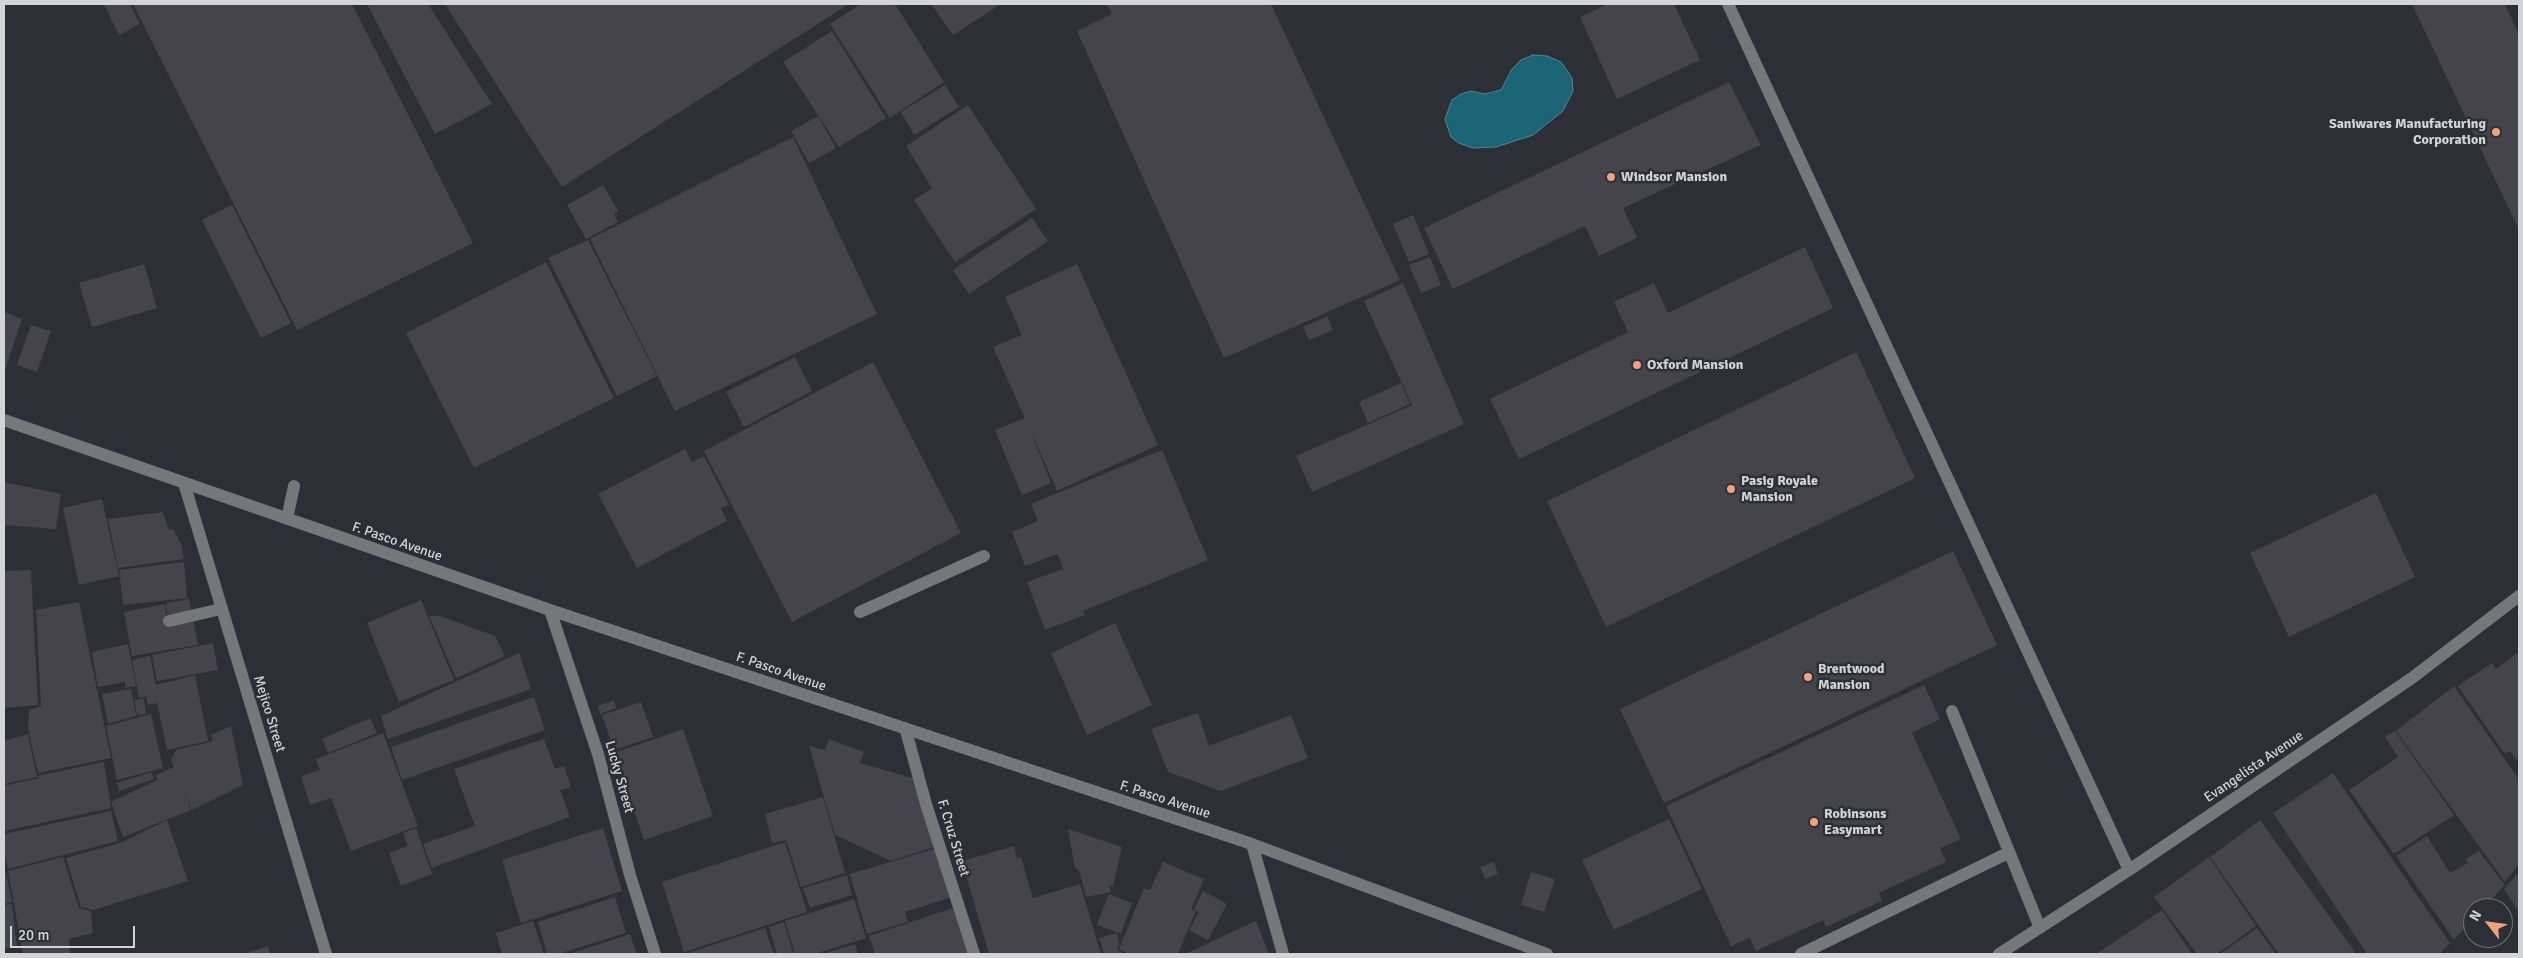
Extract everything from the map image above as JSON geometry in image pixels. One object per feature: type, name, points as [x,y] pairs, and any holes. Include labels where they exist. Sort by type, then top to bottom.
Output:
[{"type":"street","points":[[1728,4],[2129,870]]},
{"type":"street","name":"F. Pasco Avenue","points":[[4,420],[550,610],[1252,844],[1547,954]]},
{"type":"street","name":"Mejico Street","points":[[184,483],[326,954]]},
{"type":"street","points":[[287,519],[294,486]]},
{"type":"street","points":[[860,612],[984,556]]},
{"type":"street","name":"Evangelista Avenue","points":[[1999,954],[2129,870],[2412,678],[2519,596]]},
{"type":"street","points":[[169,621],[221,609]]},
{"type":"street","name":"Lucky Street","points":[[550,610],[598,754],[630,875],[655,954]]},
{"type":"street","points":[[1952,711],[2008,854],[2040,928]]},
{"type":"street","name":"F. Cruz Street","points":[[906,730],[926,804],[974,954]]},
{"type":"street","points":[[1252,844],[1284,954]]},
{"type":"street","points":[[1801,954],[2008,854]]},
{"type":"water","points":[[1533,55],[1547,56],[1561,62],[1572,78],[1573,91],[1563,111],[1533,135],[1496,147],[1473,148],[1459,143],[1451,137],[1445,119],[1452,100],[1461,94],[1471,91],[1485,94],[1501,90],[1512,69],[1521,60]]},
{"type":"building","points":[[104,4],[130,4],[140,24],[119,35]]},
{"type":"building","points":[[133,4],[352,4],[473,243],[297,330]]},
{"type":"building","points":[[367,4],[428,4],[492,104],[435,134]]},
{"type":"building","points":[[445,4],[849,4],[562,187]]},
{"type":"building","points":[[861,4],[895,4],[944,82],[890,118],[830,24]]},
{"type":"building","points":[[931,4],[1001,4],[953,35]]},
{"type":"building","points":[[1107,4],[1271,4],[1400,280],[1224,358],[1077,31],[1112,14]]},
{"type":"building","points":[[1608,4],[1674,4],[1700,60],[1617,99],[1580,17]]},
{"type":"building","name":"Saniwares Manufacturing Corporation","points":[[2412,4],[2505,4],[2519,35],[2519,230]]},
{"type":"building","points":[[832,31],[886,118],[839,147],[783,62]]},
{"type":"building","name":"Windsor Mansion","points":[[1729,82],[1761,145],[1623,208],[1637,238],[1599,256],[1585,226],[1453,289],[1424,228]]},
{"type":"building","points":[[945,85],[959,107],[914,135],[901,112]]},
{"type":"building","points":[[968,105],[1036,209],[955,262],[914,200],[932,188],[906,146]]},
{"type":"building","points":[[818,116],[836,148],[809,163],[791,131]]},
{"type":"building","points":[[793,137],[877,314],[675,411],[590,239]]},
{"type":"building","points":[[603,185],[618,211],[614,214],[618,222],[586,239],[567,205]]},
{"type":"building","points":[[232,205],[291,323],[261,338],[202,220]]},
{"type":"building","points":[[1413,215],[1429,254],[1409,262],[1393,224]]},
{"type":"building","points":[[1032,218],[1048,241],[969,294],[953,270]]},
{"type":"building","points":[[588,240],[657,376],[617,396],[548,258]]},
{"type":"building","name":"Oxford Mansion","points":[[1805,247],[1833,308],[1519,459],[1490,399],[1628,332],[1614,302],[1654,283],[1668,313]]},
{"type":"building","points":[[1430,257],[1441,285],[1421,293],[1409,265]]},
{"type":"building","points":[[546,262],[614,398],[474,468],[406,333]]},
{"type":"building","points":[[144,264],[157,308],[92,327],[79,283]]},
{"type":"building","points":[[1077,264],[1158,445],[1057,491],[1029,427],[1051,483],[1022,495],[995,430],[1025,418],[993,347],[1022,335],[1005,297]]},
{"type":"building","points":[[1403,283],[1464,424],[1312,492],[1296,456],[1412,405],[1364,301]]},
{"type":"building","points":[[4,312],[22,319],[5,370],[4,370]]},
{"type":"building","points":[[1327,316],[1333,330],[1309,340],[1303,327]]},
{"type":"building","points":[[31,325],[51,331],[37,372],[17,365]]},
{"type":"building","name":"Pasig Royale Mansion","points":[[1856,352],[1915,478],[1606,627],[1547,501]]},
{"type":"building","points":[[795,357],[812,391],[744,427],[726,392]]},
{"type":"building","points":[[873,362],[961,533],[792,622],[704,451]]},
{"type":"building","points":[[1401,383],[1410,404],[1368,423],[1359,402]]},
{"type":"building","points":[[685,449],[692,462],[704,456],[729,505],[721,508],[727,521],[637,568],[598,494]]},
{"type":"building","points":[[1162,450],[1208,560],[1083,611],[1085,615],[1045,630],[1027,582],[1063,569],[1058,554],[1025,566],[1012,532],[1038,521],[1031,504]]},
{"type":"building","points":[[4,482],[61,494],[56,529],[4,525]]},
{"type":"building","points":[[2376,493],[2415,577],[2289,637],[2250,553]]},
{"type":"building","points":[[102,499],[119,576],[79,585],[63,508]]},
{"type":"building","points":[[163,512],[169,530],[173,529],[181,544],[184,559],[118,568],[108,519]]},
{"type":"building","name":"Brentwood Mansion","points":[[1953,551],[1997,645],[1664,803],[1620,709]]},
{"type":"building","points":[[184,562],[187,598],[123,605],[119,570]]},
{"type":"building","points":[[31,570],[38,705],[4,708],[4,571]]},
{"type":"building","points":[[189,599],[192,615],[168,619],[166,603]]},
{"type":"building","points":[[421,600],[454,680],[399,702],[367,623]]},
{"type":"building","points":[[79,602],[111,758],[38,773],[28,729],[29,710],[41,706],[36,610]]},
{"type":"building","points":[[165,604],[167,622],[193,618],[198,645],[132,656],[124,612]]},
{"type":"building","points":[[429,616],[440,616],[495,636],[505,656],[456,678]]},
{"type":"building","points":[[1115,623],[1152,705],[1087,735],[1051,653]]},
{"type":"building","points":[[213,643],[218,670],[157,681],[152,655]]},
{"type":"building","points":[[128,644],[136,686],[125,688],[125,682],[98,687],[92,652]]},
{"type":"building","points":[[2519,652],[2519,758],[2516,760],[2510,751],[2505,754],[2458,686],[2492,663],[2496,669]]},
{"type":"building","points":[[519,653],[531,689],[388,739],[381,716]]},
{"type":"building","points":[[150,656],[156,685],[195,675],[208,741],[167,750],[157,703],[148,705],[146,697],[139,698],[132,660]]},
{"type":"building","name":"Robinsons Easymart","points":[[1924,685],[1940,719],[1912,733],[1961,839],[1940,848],[1946,862],[1879,893],[1882,901],[1826,927],[1823,920],[1756,951],[1750,938],[1731,946],[1666,806]]},
{"type":"building","points":[[2454,686],[2519,780],[2519,864],[2505,882],[2396,731]]},
{"type":"building","points":[[131,689],[136,716],[108,724],[102,694]]},
{"type":"building","points":[[534,697],[545,730],[402,780],[391,747]]},
{"type":"building","points":[[144,699],[146,714],[137,715],[134,700]]},
{"type":"building","points":[[614,700],[616,708],[600,714],[598,706]]},
{"type":"building","points":[[641,702],[653,737],[614,750],[602,715]]},
{"type":"building","points":[[1198,713],[1209,746],[1291,715],[1308,758],[1221,791],[1168,772],[1151,729]]},
{"type":"building","points":[[151,714],[163,768],[117,780],[106,726]]},
{"type":"building","points":[[370,718],[377,733],[328,753],[322,739]]},
{"type":"building","points":[[231,726],[243,785],[192,810],[183,790],[191,810],[123,837],[111,802],[157,780],[156,775],[174,767],[171,760],[176,750],[213,741],[211,735]]},
{"type":"building","points":[[683,729],[713,816],[644,840],[614,753]]},
{"type":"building","points":[[2395,731],[2454,815],[2394,854],[2349,790],[2398,757],[2385,737]]},
{"type":"building","points":[[383,733],[418,826],[351,851],[331,798],[310,805],[301,776],[320,770],[316,759]]},
{"type":"building","points":[[28,734],[37,777],[4,784],[4,741]]},
{"type":"building","points":[[544,739],[555,769],[564,766],[571,787],[560,790],[570,817],[432,868],[423,844],[475,826],[454,769]]},
{"type":"building","points":[[829,739],[864,752],[860,763],[916,779],[937,846],[891,861],[835,835],[809,746],[825,750]]},
{"type":"building","points":[[104,762],[111,808],[4,831],[4,786],[38,778],[37,776]]},
{"type":"building","points":[[151,772],[154,779],[119,791],[117,783]]},
{"type":"building","points":[[2333,773],[2450,943],[2440,954],[2367,954],[2273,813]]},
{"type":"building","points":[[823,797],[845,873],[801,887],[786,840],[772,843],[765,814]]},
{"type":"building","points":[[111,811],[118,841],[8,869],[4,852],[4,834]]},
{"type":"building","points":[[1669,819],[1702,889],[1614,930],[1582,860]]},
{"type":"building","points":[[167,820],[188,881],[93,910],[81,907],[66,858],[120,843]]},
{"type":"building","points":[[2260,820],[2355,952],[2353,954],[2279,954],[2210,857]]},
{"type":"building","points":[[416,828],[432,874],[401,886],[389,853],[408,846],[403,833]]},
{"type":"building","points":[[603,828],[622,891],[521,923],[502,860]]},
{"type":"building","points":[[1068,829],[1122,847],[1113,886],[1109,886],[1111,892],[1086,897],[1079,870],[1075,868]]},
{"type":"building","points":[[2427,836],[2450,873],[2468,863],[2466,859],[2479,851],[2505,885],[2493,898],[2463,898],[2463,930],[2454,940],[2396,856]]},
{"type":"building","points":[[785,842],[807,912],[684,952],[662,882]]},
{"type":"building","points":[[1014,846],[1017,858],[1021,857],[1033,898],[1080,884],[1101,954],[989,954],[962,861]]},
{"type":"building","points":[[937,848],[952,897],[905,912],[908,922],[867,934],[850,874]]},
{"type":"building","points":[[63,857],[79,908],[91,911],[93,933],[69,939],[70,954],[23,954],[8,871]]},
{"type":"building","points":[[2209,857],[2256,926],[2217,954],[2197,954],[2154,897]]},
{"type":"building","points":[[1163,862],[1204,879],[1191,909],[1196,911],[1178,954],[1129,954],[1119,949],[1144,888],[1150,890]]},
{"type":"building","points":[[1494,862],[1498,874],[1485,879],[1480,867]]},
{"type":"building","points":[[1531,872],[1555,879],[1544,912],[1521,905]]},
{"type":"building","points":[[2519,872],[2519,912],[2513,903],[2513,898],[2510,898],[2504,889]]},
{"type":"building","points":[[4,873],[6,873],[12,902],[4,904]]},
{"type":"building","points":[[847,875],[852,895],[810,908],[803,888]]},
{"type":"building","points":[[1203,891],[1227,904],[1208,940],[1189,930],[1199,912],[1194,909]]},
{"type":"building","points":[[1109,894],[1132,903],[1121,934],[1097,925]]},
{"type":"building","points":[[615,897],[626,933],[558,954],[547,954],[538,922]]},
{"type":"building","points":[[854,899],[866,938],[814,954],[795,954],[785,921]]},
{"type":"building","points":[[12,904],[17,947],[4,949],[4,905]]},
{"type":"building","points":[[953,908],[968,954],[875,954],[869,936]]},
{"type":"building","points":[[2162,910],[2192,954],[2096,954]]},
{"type":"building","points":[[533,921],[544,954],[502,954],[496,933]]},
{"type":"building","points":[[1256,921],[1269,954],[1185,954]]},
{"type":"building","points":[[784,922],[793,953],[777,954],[769,927]]},
{"type":"building","points":[[765,928],[774,954],[685,954]]},
{"type":"building","points":[[2257,928],[2276,954],[2220,954]]},
{"type":"building","points":[[1117,933],[1119,944],[1117,949],[1123,954],[1104,954],[1099,938]]},
{"type":"building","points":[[630,934],[637,954],[569,954]]},
{"type":"building","points":[[855,944],[858,954],[823,954]]},
{"type":"building","points":[[268,946],[270,954],[244,954]]},
{"type":"place","name":"Saniwares Manufacturing Corporation","points":[[2496,132]]},
{"type":"place","name":"Windsor Mansion","points":[[1611,177]]},
{"type":"place","name":"Oxford Mansion","points":[[1637,365]]},
{"type":"place","name":"Pasig Royale Mansion","points":[[1731,489]]},
{"type":"place","name":"Brentwood Mansion","points":[[1808,677]]},
{"type":"place","name":"Robinsons Easymart","points":[[1814,822]]}]
